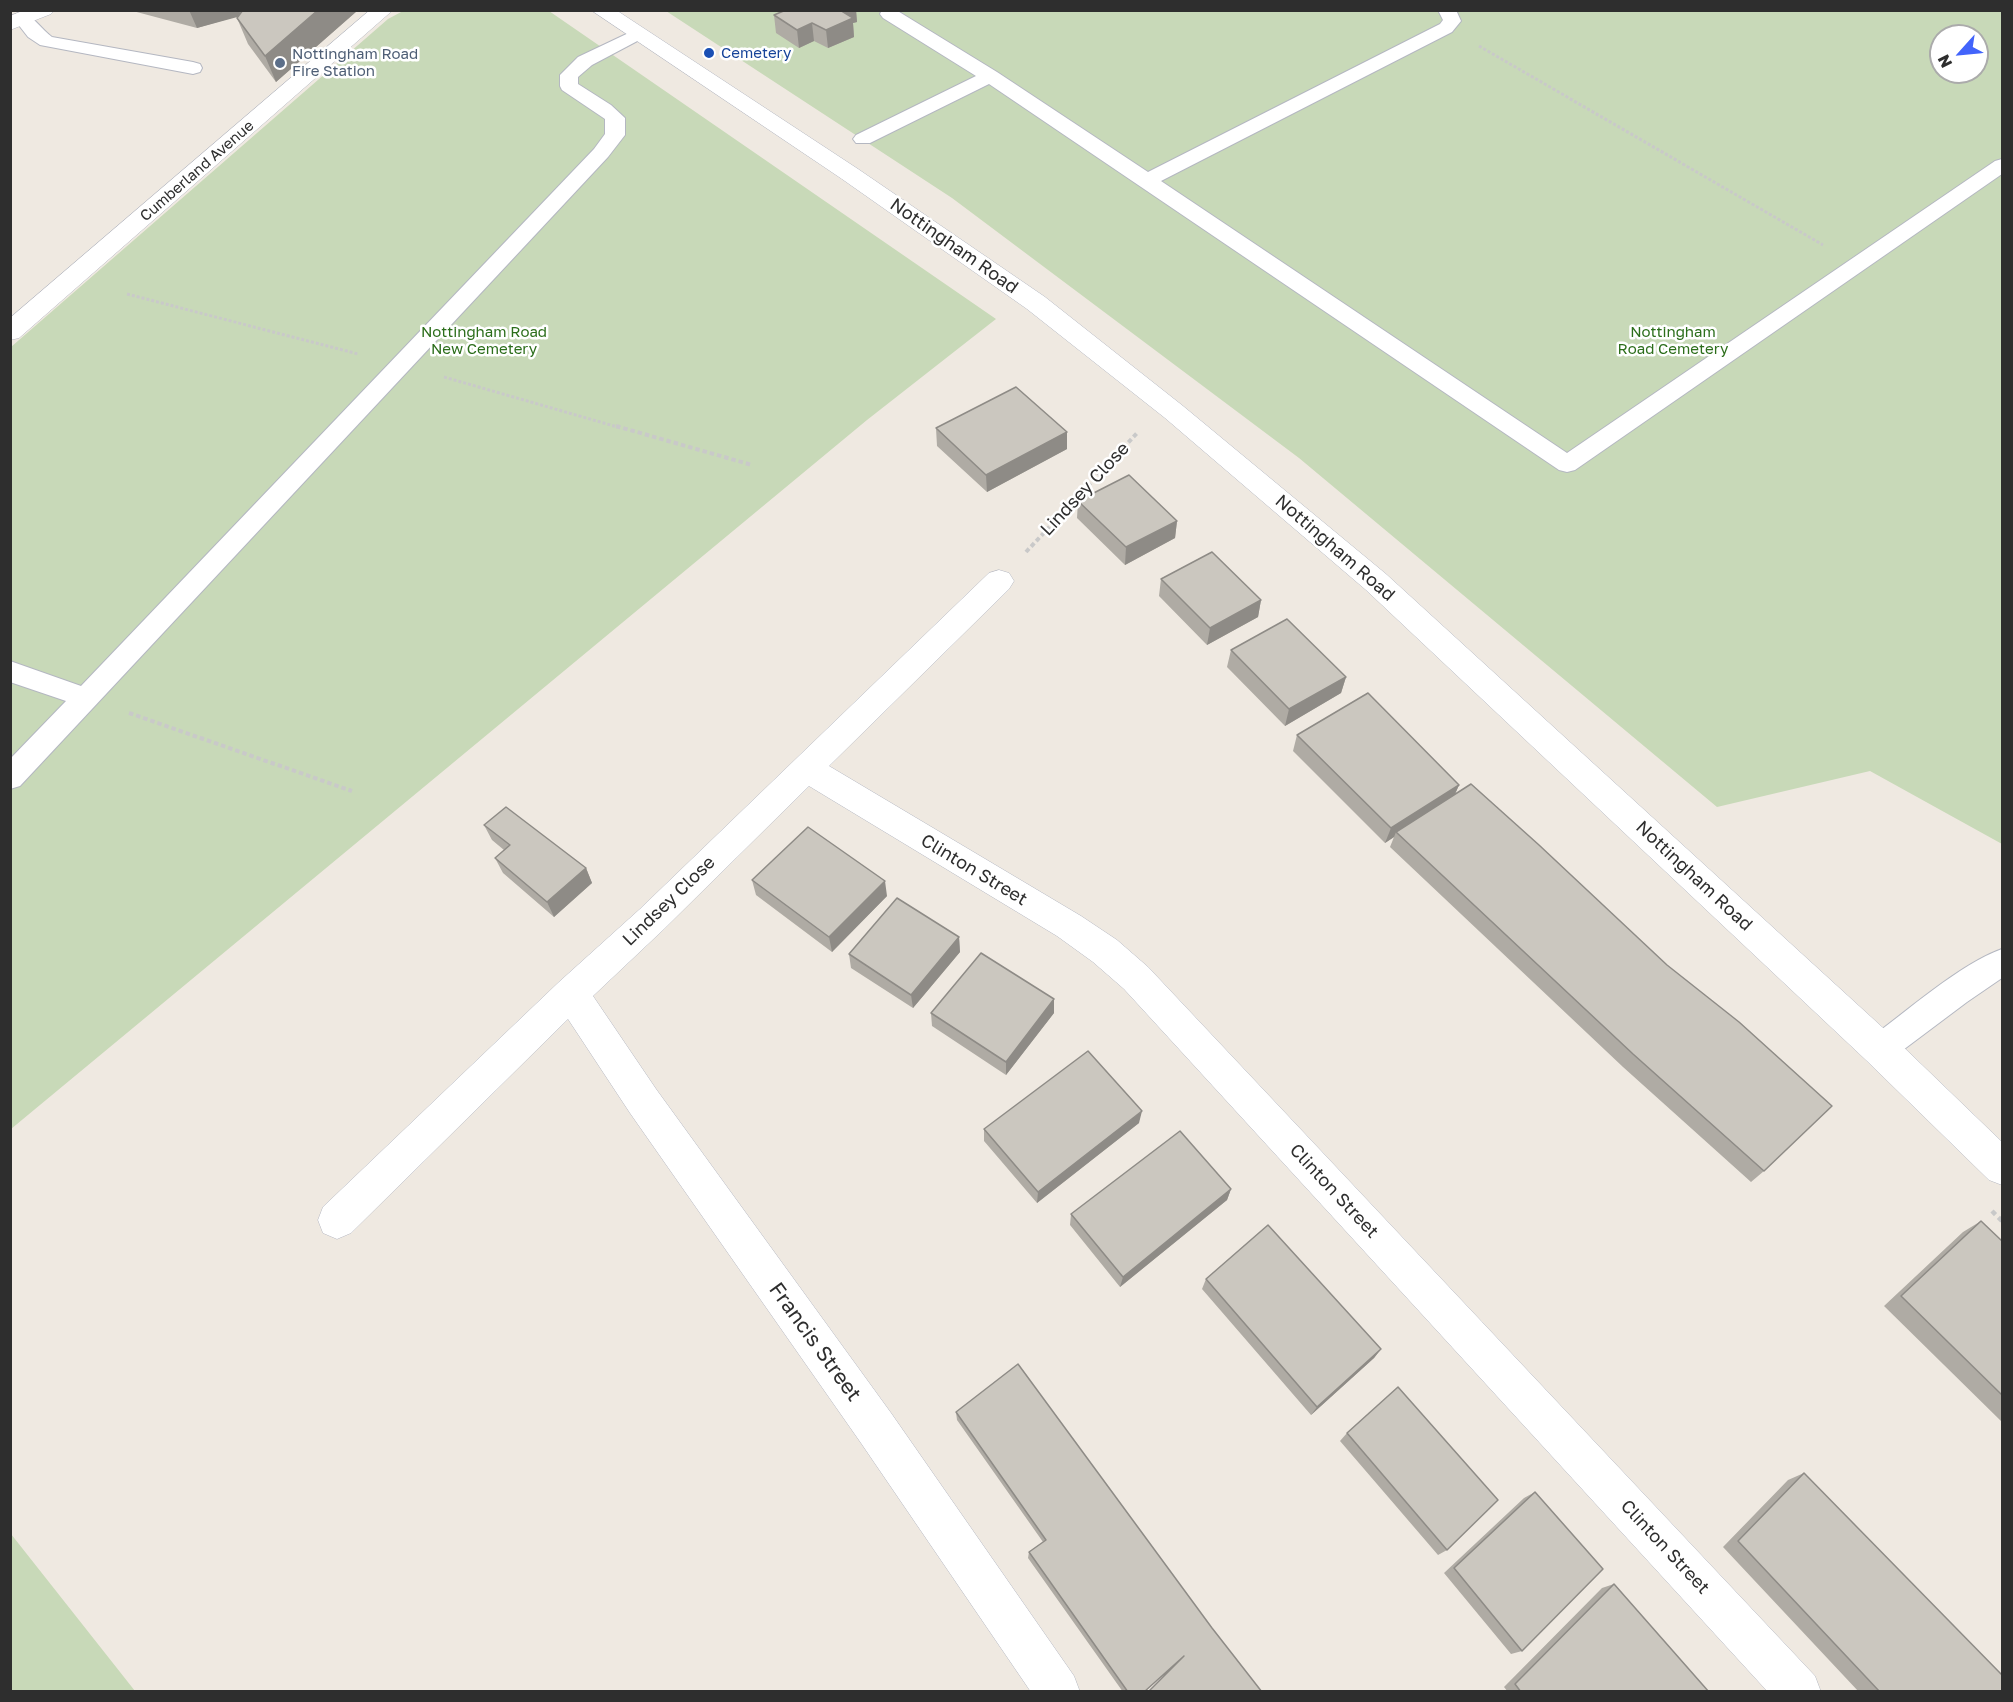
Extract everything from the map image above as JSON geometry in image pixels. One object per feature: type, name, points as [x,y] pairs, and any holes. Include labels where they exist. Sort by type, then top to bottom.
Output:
[{"type":"street","points":[[17,21],[44,10]]},
{"type":"street","name":"Cumberland Avenue","points":[[10,332],[383,10]]},
{"type":"street","name":"Nottingham Road","points":[[601,11],[850,174],[1036,303],[1174,412],[1376,582],[1880,1049],[2002,1167]]},
{"type":"street","name":"Lindsey Close","points":[[336,1220],[571,993],[652,919],[999,581]]},
{"type":"street","name":"Clinton Street","points":[[805,768],[1069,926],[1105,951],[1136,978],[1799,1692]]},
{"type":"street","name":"Francis Street","points":[[571,993],[644,1101],[876,1428],[1058,1692]]},
{"type":"lane","points":[[889,14],[990,76],[1147,180],[1567,464],[2002,165]]},
{"type":"lane","points":[[1147,180],[1446,19]]},
{"type":"lane","points":[[17,21],[46,40],[193,68]]},
{"type":"lane","points":[[10,778],[601,153],[615,135],[615,118],[604,107],[584,99],[569,86],[569,75],[585,61],[637,34]]},
{"type":"lane","points":[[863,139],[990,76]]},
{"type":"lane","points":[[10,671],[86,698]]},
{"type":"lane","points":[[1880,1049],[1956,992],[2002,962]]},
{"type":"path","points":[[1446,19],[1858,264]]},
{"type":"path","name":"Lindsey Close","points":[[1033,544],[1136,434]]},
{"type":"path","points":[[86,698],[352,790]]},
{"type":"green space","name":"Nottingham Road New Cemetery","points":[[403,11],[549,11],[996,319],[867,420],[11,1129],[11,347],[388,19]]},
{"type":"green space","name":"Nottingham Road Cemetery","points":[[666,11],[2002,11],[2002,844],[1870,771],[1717,807],[1299,458],[952,198]]},
{"type":"green space","points":[[11,1534],[135,1691],[11,1691]]},
{"type":"building","points":[[243,10],[318,10],[265,56],[237,18]]},
{"type":"building","points":[[786,10],[840,10],[853,18],[826,30],[812,23],[797,30],[774,15]]},
{"type":"building","points":[[1016,387],[1067,432],[986,475],[936,428]]},
{"type":"building","points":[[1129,475],[1177,521],[1126,547],[1078,501]]},
{"type":"building","points":[[1212,552],[1261,600],[1210,628],[1161,579]]},
{"type":"building","points":[[1287,619],[1346,677],[1289,709],[1231,650]]},
{"type":"building","points":[[1368,693],[1459,785],[1391,828],[1297,735]]},
{"type":"building","points":[[1471,784],[1667,965],[1739,1022],[1832,1106],[1764,1171],[1633,1054],[1396,832]]},
{"type":"building","points":[[506,807],[586,868],[547,902],[495,858],[510,845],[484,825]]},
{"type":"building","points":[[808,827],[885,881],[829,937],[752,880]]},
{"type":"building","points":[[897,898],[959,937],[911,995],[849,954]]},
{"type":"building","points":[[981,953],[1054,999],[1006,1062],[931,1013]]},
{"type":"building","points":[[1088,1051],[1142,1111],[1038,1192],[984,1129]]},
{"type":"building","points":[[1180,1131],[1231,1189],[1123,1277],[1071,1214]]},
{"type":"building","points":[[1981,1221],[2002,1241],[2002,1395],[1901,1296]]},
{"type":"building","points":[[1268,1225],[1381,1349],[1317,1407],[1206,1279]]},
{"type":"building","points":[[1018,1364],[1212,1628],[1262,1692],[1148,1692],[1184,1656],[1144,1692],[1128,1692],[1029,1552],[1046,1540],[956,1412]]},
{"type":"building","points":[[1398,1387],[1498,1500],[1447,1550],[1347,1433]]},
{"type":"building","points":[[1804,1473],[2002,1675],[2002,1692],[1880,1692],[1738,1541]]},
{"type":"building","points":[[1535,1492],[1603,1569],[1522,1651],[1454,1568]]},
{"type":"building","points":[[1614,1584],[1709,1692],[1521,1692],[1515,1684]]},
{"type":"place","name":"Cemetery","points":[[709,53]]},
{"type":"place","name":"Nottingham Road Fire Station","points":[[280,63]]}]
